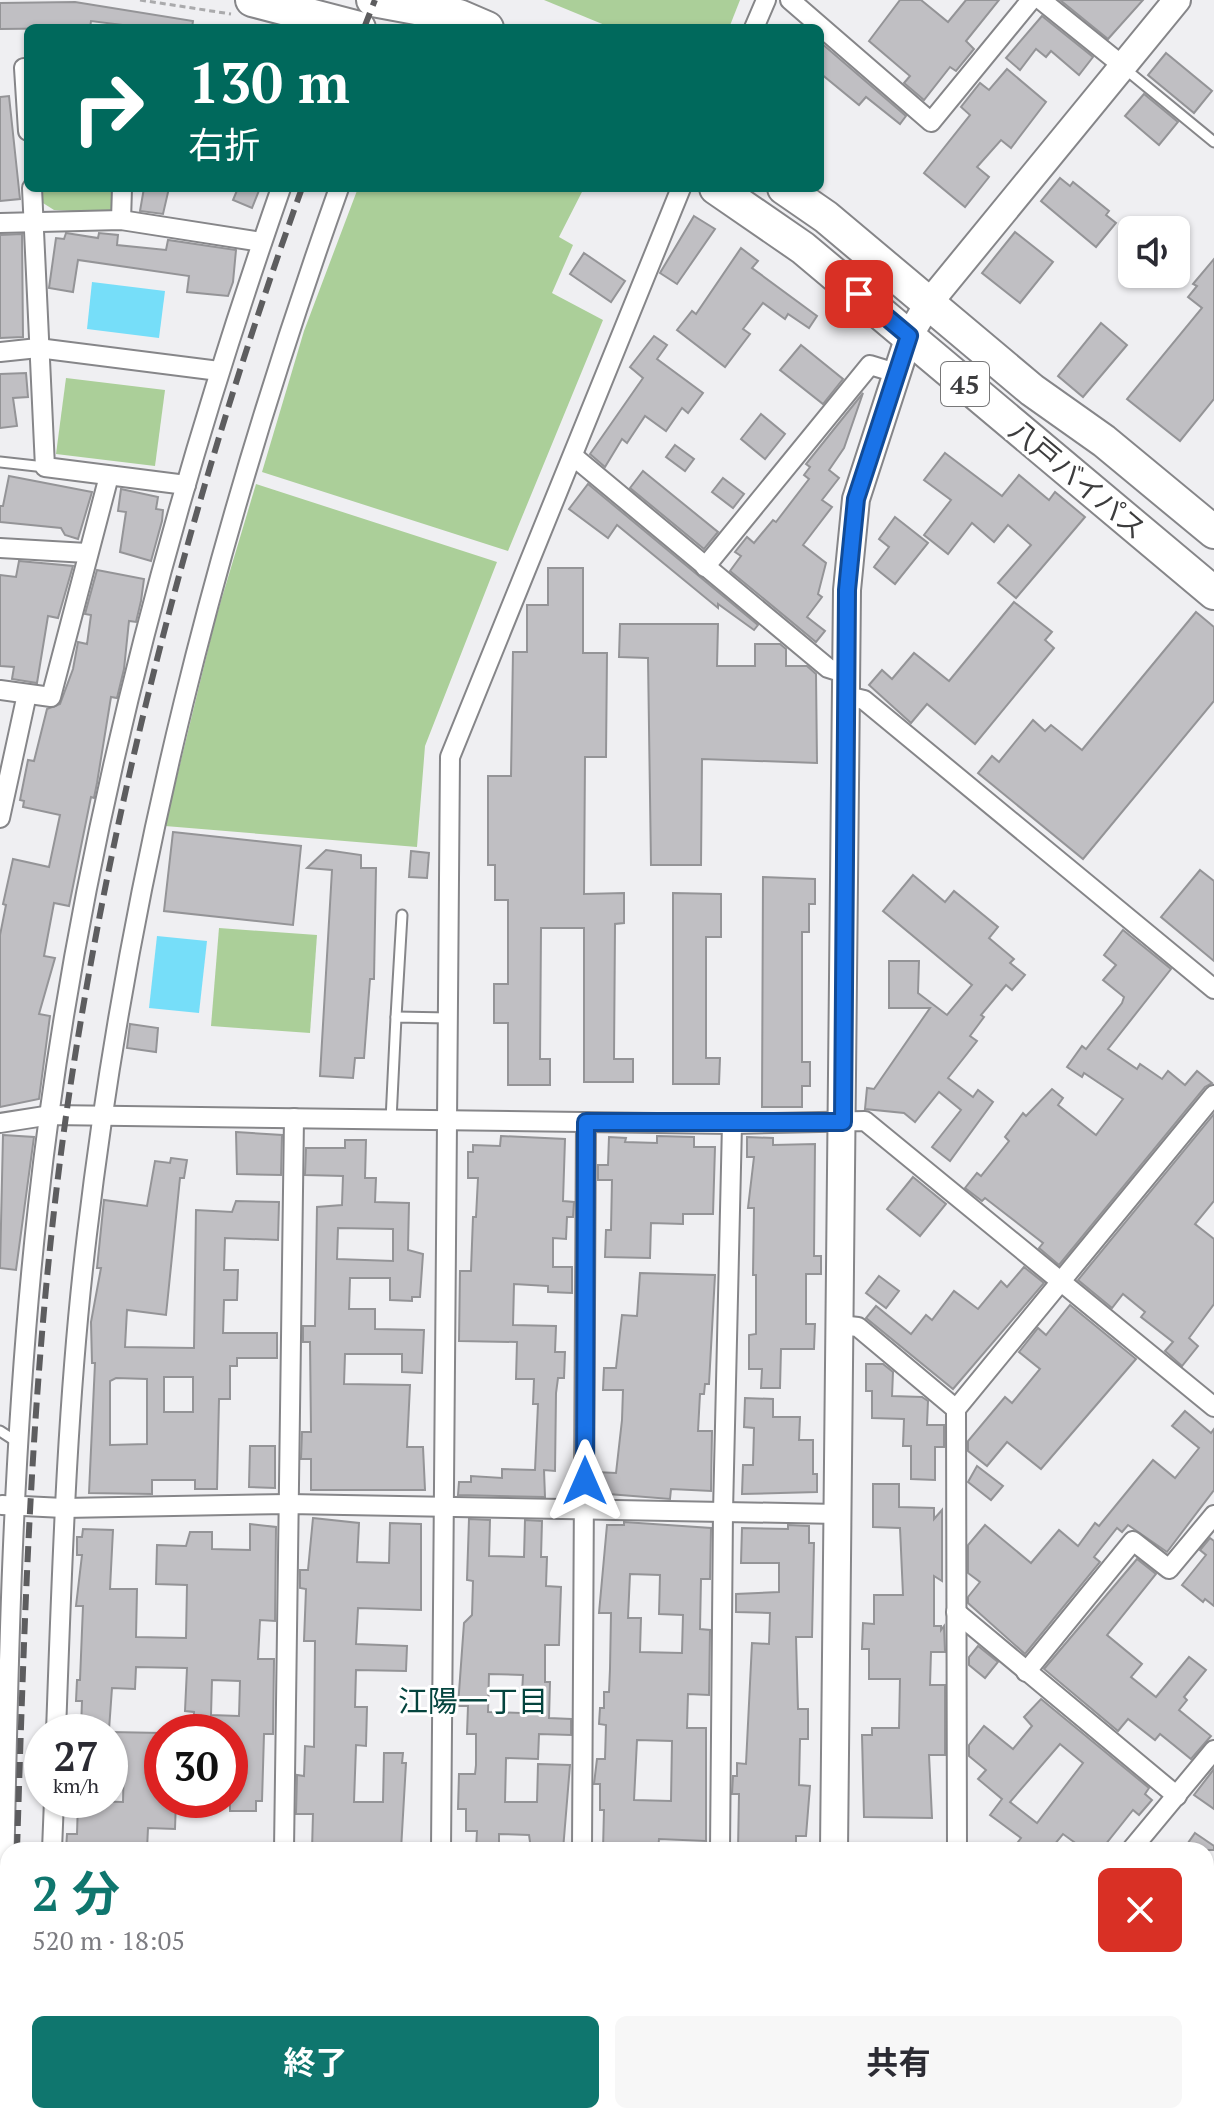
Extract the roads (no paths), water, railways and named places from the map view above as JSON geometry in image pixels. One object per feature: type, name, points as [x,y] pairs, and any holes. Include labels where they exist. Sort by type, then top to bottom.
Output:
[{"type":"highway","points":[[373,0],[473,22]]},
{"type":"highway","points":[[424,0],[473,22]]},
{"type":"highway","points":[[246,8],[373,24]]},
{"type":"highway","name":"八戸バイパス","points":[[722,192],[803,248],[1214,593]]},
{"type":"highway","name":"八戸バイパス","points":[[790,192],[826,217],[1032,390],[1104,441],[1214,532]]},
{"type":"highway","name":"45","points":[[1032,390],[1092,455],[1214,555]]},
{"type":"street","points":[[756,24],[766,0]]},
{"type":"street","points":[[790,0],[818,24]]},
{"type":"street","points":[[824,29],[931,122],[1031,0]]},
{"type":"street","points":[[1041,0],[1123,66]]},
{"type":"street","points":[[834,1842],[847,590],[856,499],[909,336],[928,304],[1177,0]]},
{"type":"street","points":[[32,192],[45,467],[186,485]]},
{"type":"street","points":[[121,220],[122,192]]},
{"type":"street","points":[[2,1842],[6,1504],[17,1442],[38,1204],[81,923],[124,720],[186,485],[219,371],[280,192]]},
{"type":"street","points":[[57,1714],[64,1508],[82,1281],[103,1116],[153,831],[195,648],[258,426],[338,192]]},
{"type":"street","points":[[441,1842],[450,757],[679,192]]},
{"type":"street","points":[[0,223],[121,220],[262,242]]},
{"type":"street","points":[[0,352],[38,348],[219,371]]},
{"type":"street","points":[[705,567],[870,365],[896,373]]},
{"type":"street","points":[[573,456],[1214,989]]},
{"type":"street","points":[[0,690],[51,697],[109,476]]},
{"type":"street","points":[[0,548],[87,553]]},
{"type":"street","points":[[0,818],[27,694]]},
{"type":"street","points":[[957,1842],[956,1409],[1214,1095]]},
{"type":"street","points":[[0,1123],[51,1115],[732,1124],[865,1121],[1214,1407]]},
{"type":"street","points":[[284,1842],[294,1118]]},
{"type":"street","points":[[582,1842],[586,1122]]},
{"type":"street","points":[[720,1842],[723,1512],[732,1124]]},
{"type":"street","points":[[840,1325],[858,1327],[956,1409]]},
{"type":"street","points":[[6,1504],[64,1508],[289,1504],[839,1514]]},
{"type":"street","points":[[1026,1672],[1133,1541],[1169,1569],[1214,1515]]},
{"type":"street","points":[[956,1612],[1177,1796]]},
{"type":"street","points":[[1138,1842],[1214,1750]]},
{"type":"street","points":[[52,1842],[53,1818]]},
{"type":"lane","points":[[1123,66],[1214,142]]},
{"type":"lane","points":[[0,462],[45,467]]},
{"type":"lane","points":[[391,1120],[402,915]]},
{"type":"lane","points":[[396,1017],[449,1018]]},
{"type":"lane","points":[[0,1431],[17,1442]]},
{"type":"water","points":[[92,282],[165,291],[159,338],[87,329]]},
{"type":"water","points":[[157,936],[207,941],[199,1013],[149,1008]]},
{"type":"railway","points":[[366,24],[375,0]]},
{"type":"railway","points":[[17,1842],[27,1569],[38,1382],[56,1195],[87,985],[109,869],[162,639],[227,412],[301,192]]},
{"type":"district","name":"江陽一丁目","points":[[473,1701]]}]
